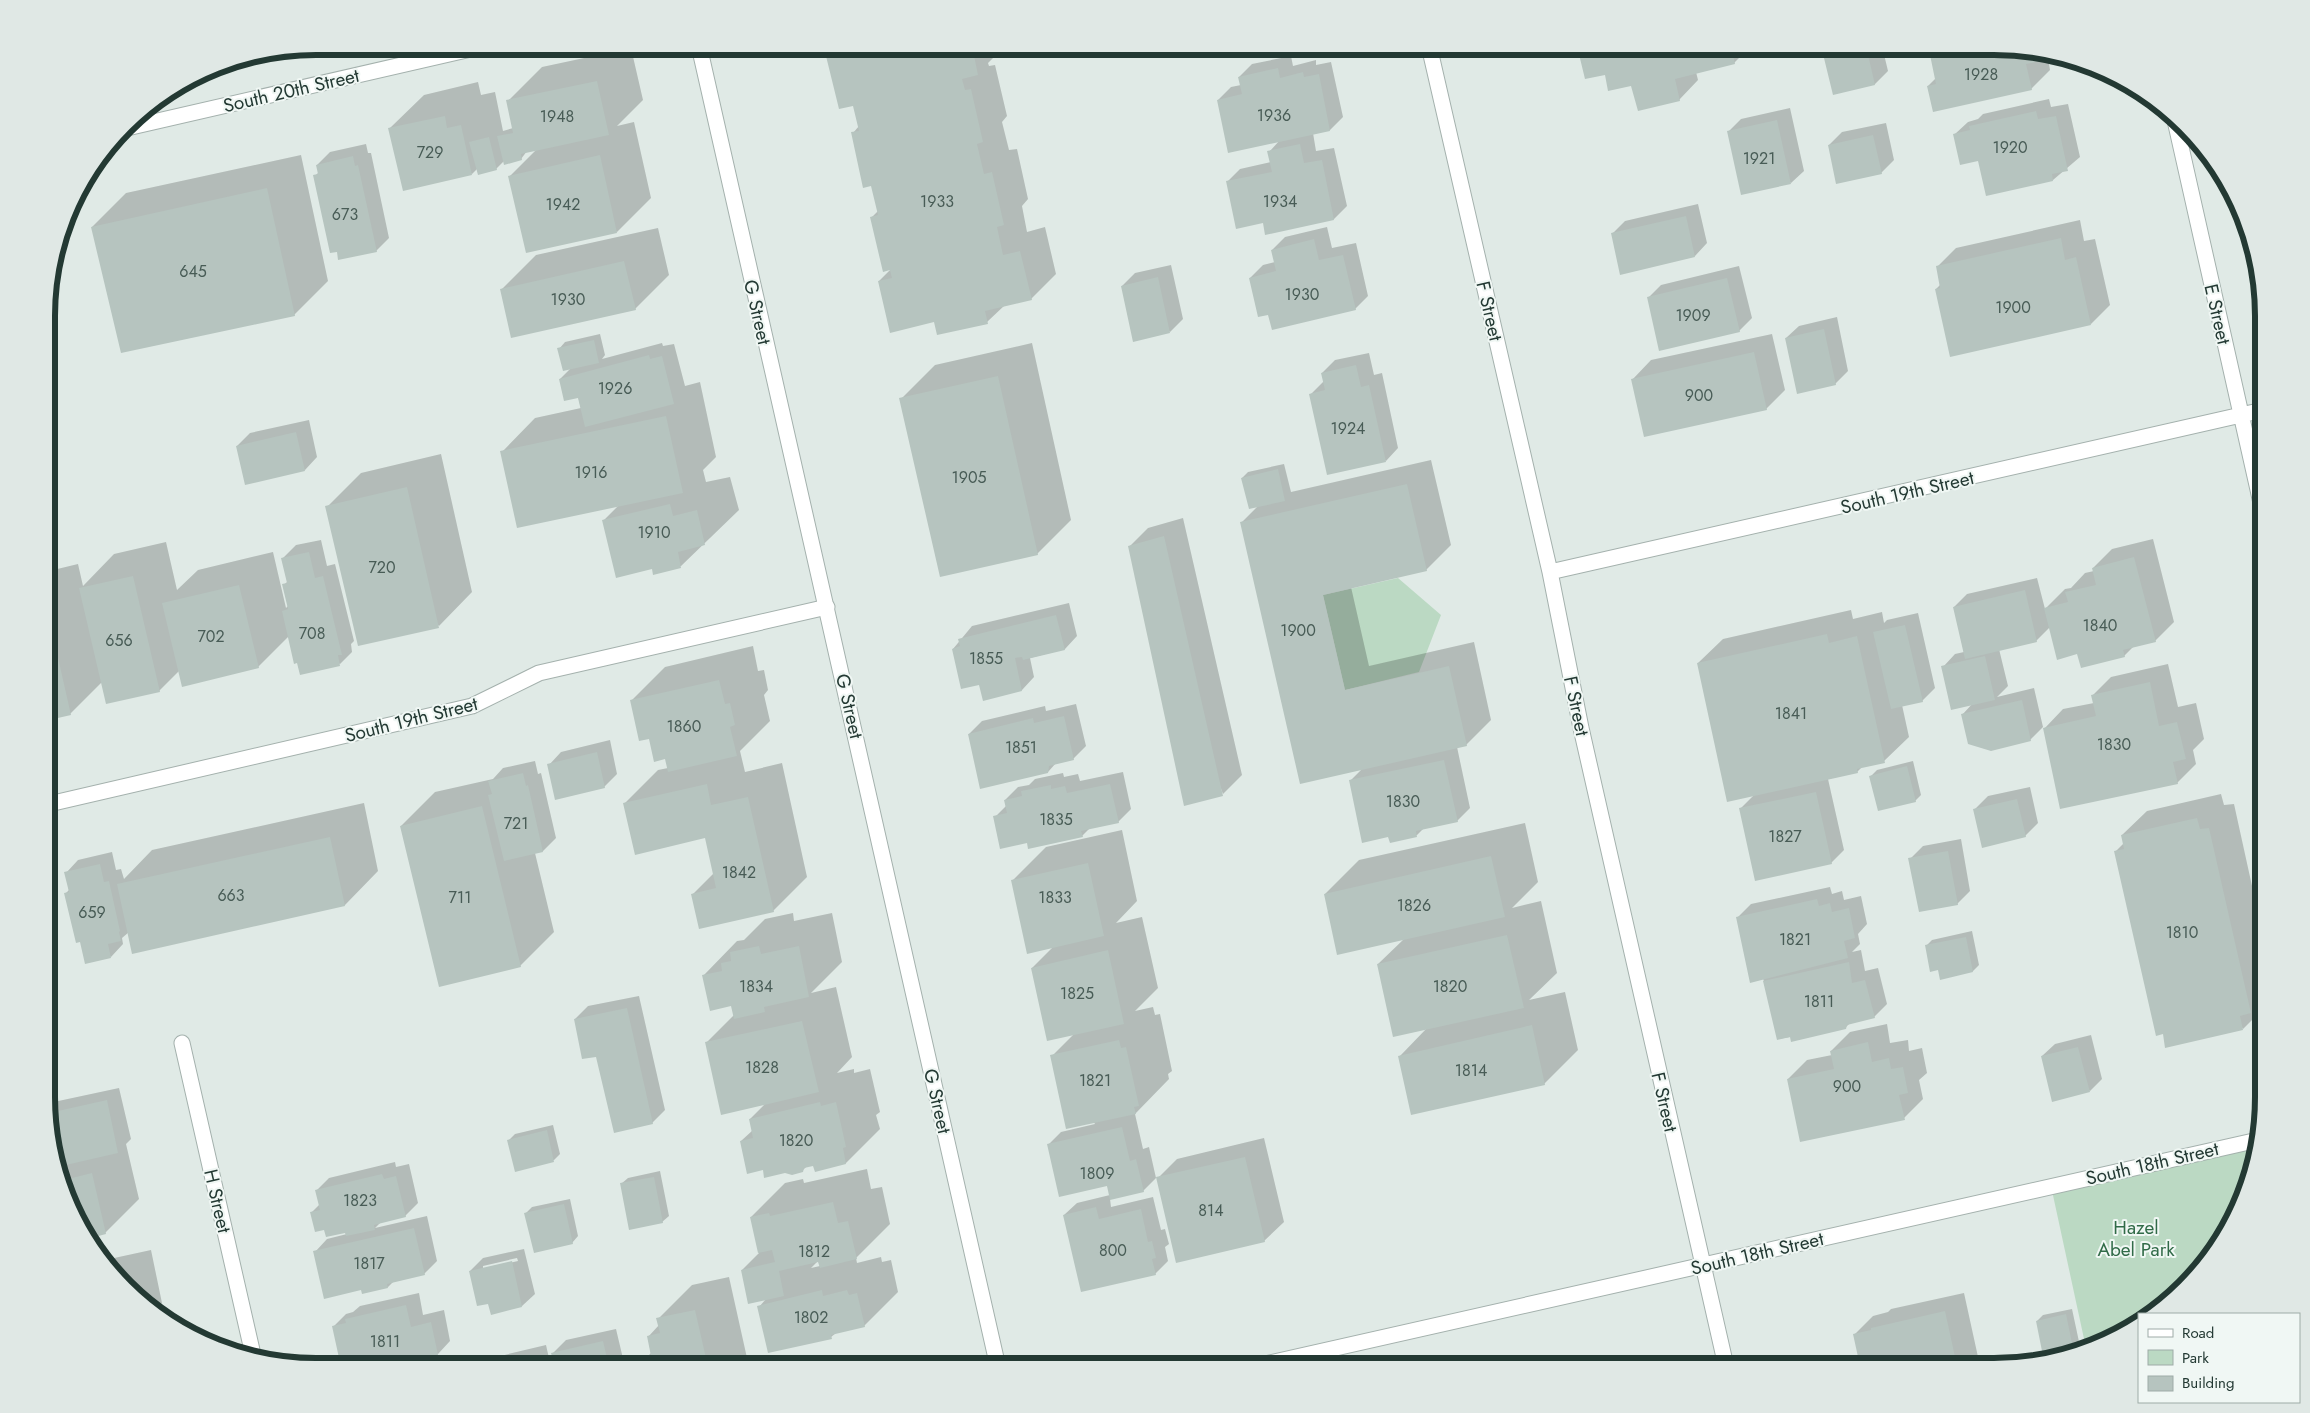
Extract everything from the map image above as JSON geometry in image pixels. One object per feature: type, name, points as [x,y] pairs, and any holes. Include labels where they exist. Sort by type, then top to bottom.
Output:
[{"type":"street","name":"South 20th Street","points":[[137,126],[445,55]]},
{"type":"street","name":"G Street","points":[[701,55],[996,1358]]},
{"type":"street","name":"F Street","points":[[1431,55],[1550,572],[1581,728],[1724,1358]]},
{"type":"street","name":"E Street","points":[[2177,129],[2255,475]]},
{"type":"street","name":"South 19th Street","points":[[1550,572],[2255,412]]},
{"type":"street","name":"South 19th Street","points":[[55,802],[472,706],[539,673],[827,607]]},
{"type":"street","name":"H Street","points":[[182,1043],[252,1350]]},
{"type":"street","name":"South 18th Street","points":[[1291,1358],[2251,1142]]},
{"type":"green space","points":[[1398,578],[1441,615],[1419,672],[1345,690],[1323,595]]},
{"type":"green space","name":"Hazel Abel Park","points":[[2251,1142],[2241,1181],[2228,1213],[2201,1256],[2179,1282],[2153,1304],[2125,1323],[2085,1342],[2051,1186]]},
{"type":"building","points":[[974,55],[978,75],[962,79],[965,90],[971,89],[983,142],[977,144],[984,174],[992,172],[1004,225],[997,227],[1003,255],[1020,251],[1032,300],[985,311],[988,324],[937,335],[934,322],[890,333],[878,281],[892,278],[890,270],[883,272],[870,217],[878,215],[871,186],[863,188],[851,132],[859,131],[853,106],[839,109],[826,56]]},
{"type":"building","points":[[1579,55],[1733,55],[1735,64],[1675,79],[1680,101],[1638,111],[1631,86],[1608,91],[1605,75],[1585,79]]},
{"type":"building","points":[[1823,55],[1868,55],[1875,85],[1833,95]]},
{"type":"building","points":[[1930,55],[1994,55],[2041,59],[2041,61],[2026,64],[2032,90],[1933,112],[1927,86],[1936,84]]},
{"type":"building","points":[[1278,68],[1280,78],[1303,72],[1304,77],[1319,74],[1330,131],[1228,153],[1217,100],[1242,94],[1238,77]]},
{"type":"building","points":[[597,81],[609,135],[521,154],[522,160],[504,165],[497,136],[513,133],[506,100]]},
{"type":"building","points":[[2036,111],[2038,119],[2056,116],[2068,171],[2052,174],[2053,181],[1986,196],[1978,161],[1960,165],[1953,134],[1970,130],[1969,126]]},
{"type":"building","points":[[445,116],[447,128],[461,125],[472,175],[403,191],[388,128]]},
{"type":"building","points":[[1777,120],[1791,184],[1741,195],[1727,131]]},
{"type":"building","points":[[1873,135],[1882,174],[1836,184],[1828,145]]},
{"type":"building","points":[[489,137],[497,170],[478,175],[469,142]]},
{"type":"building","points":[[1300,144],[1304,163],[1322,160],[1334,220],[1265,235],[1263,223],[1236,229],[1226,181],[1272,172],[1267,151]]},
{"type":"building","points":[[600,155],[617,233],[526,253],[508,176]]},
{"type":"building","points":[[353,156],[355,166],[358,165],[377,252],[338,260],[337,252],[330,253],[313,175],[318,174],[316,165]]},
{"type":"building","points":[[267,188],[295,316],[121,353],[91,227]]},
{"type":"building","points":[[1686,216],[1695,257],[1620,275],[1611,233]]},
{"type":"building","points":[[2061,238],[2065,260],[2076,257],[2091,325],[1950,357],[1935,289],[1940,288],[1936,266]]},
{"type":"building","points":[[1314,239],[1319,260],[1343,255],[1356,310],[1272,330],[1268,315],[1258,317],[1249,278],[1276,271],[1271,250]]},
{"type":"building","points":[[624,261],[636,310],[511,338],[500,289]]},
{"type":"building","points":[[1158,277],[1170,333],[1133,342],[1121,286]]},
{"type":"building","points":[[1727,278],[1740,332],[1659,351],[1647,297]]},
{"type":"building","points":[[1824,329],[1836,385],[1797,394],[1785,338]]},
{"type":"building","points":[[594,340],[599,363],[563,371],[557,348]]},
{"type":"building","points":[[1754,352],[1767,410],[1644,437],[1631,379]]},
{"type":"building","points":[[649,355],[650,359],[662,356],[674,404],[585,427],[578,398],[564,401],[559,379]]},
{"type":"building","points":[[1356,365],[1361,387],[1369,385],[1386,462],[1327,475],[1309,394],[1325,390],[1321,373]]},
{"type":"building","points":[[998,376],[1038,555],[940,577],[899,398]]},
{"type":"building","points":[[666,416],[683,493],[517,528],[500,451]]},
{"type":"building","points":[[296,432],[305,471],[245,485],[236,446]]},
{"type":"building","points":[[1278,469],[1285,501],[1249,509],[1241,478]]},
{"type":"building","points":[[1407,484],[1427,571],[1323,595],[1345,690],[1449,666],[1467,746],[1300,784],[1240,522]]},
{"type":"building","points":[[407,487],[439,628],[358,646],[325,506]]},
{"type":"building","points":[[670,504],[673,516],[697,510],[705,545],[678,552],[681,568],[653,575],[652,569],[616,578],[602,520]]},
{"type":"building","points":[[1164,536],[1223,796],[1184,806],[1128,546]]},
{"type":"building","points":[[309,552],[315,578],[323,576],[342,655],[338,655],[340,666],[300,675],[297,663],[294,664],[282,611],[288,609],[282,584],[287,583],[281,558]]},
{"type":"building","points":[[2134,557],[2156,642],[2123,650],[2125,657],[2081,668],[2077,654],[2057,660],[2044,608],[2068,602],[2065,592],[2096,585],[2092,568]]},
{"type":"building","points":[[133,576],[160,692],[106,704],[79,588]]},
{"type":"building","points":[[239,585],[259,668],[182,687],[162,603]]},
{"type":"building","points":[[2025,590],[2037,642],[1965,659],[1953,607]]},
{"type":"building","points":[[1056,615],[1065,650],[1023,660],[1022,657],[1015,658],[1022,691],[983,701],[979,685],[961,689],[952,649],[960,646],[958,639]]},
{"type":"building","points":[[1905,625],[1923,702],[1891,709],[1873,632]]},
{"type":"building","points":[[1827,634],[1829,643],[1857,636],[1885,763],[1857,769],[1858,773],[1727,802],[1697,663]]},
{"type":"building","points":[[55,644],[71,715],[55,719]]},
{"type":"building","points":[[1985,656],[1995,700],[1951,710],[1941,666]]},
{"type":"building","points":[[719,680],[725,704],[730,703],[735,725],[730,727],[737,756],[668,772],[665,759],[654,762],[649,739],[639,741],[630,700]]},
{"type":"building","points":[[2150,682],[2159,726],[2177,722],[2186,759],[2173,762],[2178,784],[2060,809],[2043,728],[2096,716],[2091,695]]},
{"type":"building","points":[[2022,700],[2031,741],[1991,751],[1968,744],[1961,714]]},
{"type":"building","points":[[1064,716],[1074,760],[1049,766],[1048,773],[980,789],[968,734],[1033,718],[1034,723]]},
{"type":"building","points":[[597,752],[605,788],[555,800],[547,764]]},
{"type":"building","points":[[1444,760],[1458,822],[1416,831],[1417,837],[1390,843],[1388,837],[1362,843],[1349,780]]},
{"type":"building","points":[[1907,766],[1916,802],[1878,811],[1869,776]]},
{"type":"building","points":[[523,773],[526,786],[528,785],[543,852],[504,861],[488,795],[492,794],[488,781]]},
{"type":"building","points":[[707,784],[711,805],[748,797],[774,912],[699,929],[691,894],[716,888],[705,838],[635,855],[623,803]]},
{"type":"building","points":[[1110,784],[1119,823],[1081,831],[1083,837],[1028,849],[1027,843],[1000,849],[993,816],[1007,813],[1004,800],[1022,796],[1021,791],[1051,785],[1051,789],[1065,786],[1067,793]]},
{"type":"building","points":[[1816,792],[1832,864],[1755,881],[1739,808]]},
{"type":"building","points":[[2017,799],[2026,837],[1982,848],[1973,809]]},
{"type":"building","points":[[482,806],[521,967],[439,987],[400,826]]},
{"type":"building","points":[[2197,818],[2200,829],[2209,828],[2251,1013],[2240,1016],[2243,1030],[2165,1048],[2163,1034],[2156,1036],[2114,851],[2124,849],[2121,835]]},
{"type":"building","points":[[330,837],[345,906],[132,954],[117,884]]},
{"type":"building","points":[[1948,851],[1958,905],[1919,912],[1908,858]]},
{"type":"building","points":[[1491,856],[1505,917],[1337,955],[1324,894]]},
{"type":"building","points":[[1088,863],[1104,936],[1027,954],[1011,880]]},
{"type":"building","points":[[100,864],[104,882],[109,881],[121,941],[108,944],[111,958],[85,964],[80,942],[76,943],[64,893],[69,892],[64,872]]},
{"type":"building","points":[[1817,899],[1819,906],[1830,903],[1832,912],[1849,908],[1855,938],[1844,941],[1848,958],[1750,983],[1736,917]]},
{"type":"building","points":[[1507,935],[1524,1008],[1393,1037],[1377,964]]},
{"type":"building","points":[[1966,937],[1973,972],[1940,980],[1938,970],[1930,972],[1925,945]]},
{"type":"building","points":[[759,946],[761,954],[799,946],[809,997],[764,1007],[765,1012],[734,1019],[731,1006],[710,1011],[702,975],[722,971],[721,963],[731,961],[730,952]]},
{"type":"building","points":[[1108,950],[1124,1024],[1047,1041],[1031,968]]},
{"type":"building","points":[[1849,962],[1852,983],[1865,980],[1875,1018],[1847,1025],[1846,1029],[1791,1042],[1790,1037],[1777,1040],[1763,981]]},
{"type":"building","points":[[627,1008],[653,1124],[614,1133],[596,1057],[582,1059],[574,1019]]},
{"type":"building","points":[[802,1021],[819,1092],[721,1115],[705,1042]]},
{"type":"building","points":[[1532,1025],[1545,1085],[1411,1115],[1398,1056]]},
{"type":"building","points":[[1119,1040],[1121,1048],[1126,1047],[1139,1106],[1134,1107],[1136,1114],[1066,1129],[1050,1055]]},
{"type":"building","points":[[1868,1042],[1872,1062],[1889,1058],[1891,1069],[1903,1067],[1908,1093],[1899,1095],[1905,1120],[1800,1142],[1787,1079],[1834,1069],[1830,1051]]},
{"type":"building","points":[[2078,1047],[2090,1092],[2052,1102],[2041,1056]]},
{"type":"building","points":[[107,1100],[118,1153],[64,1165],[57,1131],[56,1111]]},
{"type":"building","points":[[820,1102],[821,1106],[836,1102],[846,1147],[843,1148],[846,1164],[815,1172],[813,1166],[804,1168],[803,1172],[792,1175],[785,1173],[764,1178],[763,1170],[747,1174],[740,1141],[753,1138],[749,1119]]},
{"type":"building","points":[[1122,1127],[1130,1161],[1136,1159],[1144,1192],[1110,1200],[1107,1186],[1059,1197],[1047,1144]]},
{"type":"building","points":[[547,1130],[554,1162],[515,1172],[507,1140]]},
{"type":"building","points":[[1245,1157],[1265,1242],[1176,1263],[1156,1177]]},
{"type":"building","points":[[92,1173],[106,1234],[96,1237],[82,1213],[68,1179]]},
{"type":"building","points":[[382,1174],[384,1179],[396,1176],[406,1217],[374,1225],[375,1230],[346,1236],[345,1233],[326,1237],[324,1230],[315,1232],[310,1212],[320,1210],[315,1190]]},
{"type":"building","points":[[654,1177],[663,1223],[629,1230],[620,1183]]},
{"type":"building","points":[[833,1202],[838,1223],[848,1221],[857,1259],[820,1268],[818,1262],[779,1271],[784,1296],[748,1304],[741,1270],[775,1262],[772,1250],[758,1253],[750,1217],[769,1213],[770,1216]]},
{"type":"building","points":[[564,1204],[573,1244],[534,1253],[524,1213]]},
{"type":"building","points":[[1096,1207],[1099,1219],[1141,1209],[1148,1242],[1152,1241],[1156,1258],[1152,1259],[1156,1275],[1081,1292],[1063,1215]]},
{"type":"building","points":[[414,1228],[425,1275],[387,1284],[388,1288],[362,1294],[361,1290],[324,1299],[313,1251]]},
{"type":"building","points":[[512,1261],[522,1307],[491,1315],[488,1304],[477,1306],[469,1271]]},
{"type":"building","points":[[822,1290],[823,1296],[847,1290],[849,1295],[857,1293],[865,1327],[831,1335],[832,1339],[768,1353],[757,1306]]},
{"type":"building","points":[[406,1305],[411,1327],[431,1322],[438,1355],[424,1358],[339,1358],[332,1326],[346,1323],[345,1319]]},
{"type":"building","points":[[695,1310],[706,1358],[644,1358],[651,1356],[647,1336],[660,1333],[656,1318]]},
{"type":"building","points":[[1945,1311],[1955,1358],[1858,1358],[1853,1334],[1871,1330],[1871,1328]]},
{"type":"building","points":[[2066,1314],[2073,1346],[2042,1353],[2036,1321]]},
{"type":"building","points":[[603,1341],[607,1358],[552,1358],[551,1353]]}]
